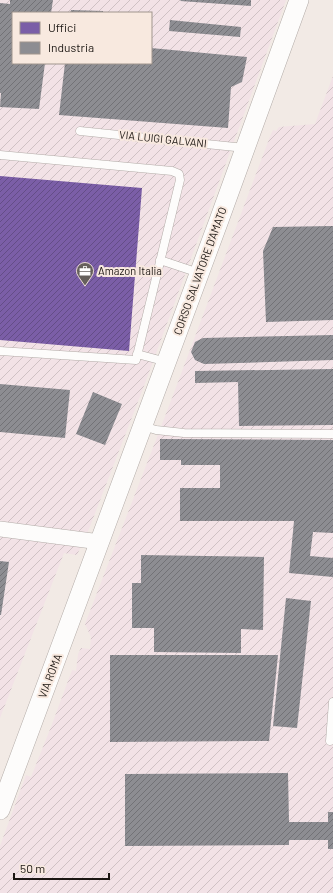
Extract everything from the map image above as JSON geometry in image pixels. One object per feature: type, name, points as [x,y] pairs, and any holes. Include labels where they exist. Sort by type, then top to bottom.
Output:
[{"type":"street","name":"CORSO SALVATORE D'AMATO","points":[[100,542],[299,0]]},
{"type":"street","points":[[0,529],[100,542]]},
{"type":"street","name":"VIA ROMA","points":[[0,810],[100,542]]},
{"type":"lane","name":"VIA LUIGI GALVANI","points":[[80,131],[245,148]]},
{"type":"lane","points":[[0,155],[172,171],[179,174],[180,180],[136,360],[0,351]]},
{"type":"lane","points":[[160,260],[199,273]]},
{"type":"lane","points":[[137,354],[166,362]]},
{"type":"lane","points":[[143,426],[156,430],[184,433],[333,434]]},
{"type":"lane","points":[[330,741],[333,702]]},
{"type":"shaded area","points":[[0,0],[286,0],[144,386],[89,529],[77,555],[64,553],[0,718]]},
{"type":"shaded area","points":[[333,76],[333,893],[0,893],[0,846],[26,775],[31,777],[72,670],[76,671],[78,654],[81,648],[90,649],[91,637],[85,624],[271,134],[273,130],[276,131],[279,127],[315,124]]},
{"type":"building: Uffici","points":[[0,176],[142,188],[129,351],[0,340]]},
{"type":"building: Industria","points":[[10,0],[53,0],[51,12],[12,12],[12,64],[45,64],[39,109],[0,107],[0,3],[10,4]]},
{"type":"building: Industria","points":[[251,0],[251,6],[180,1]]},
{"type":"building: Industria","points":[[71,10],[103,11],[103,12],[70,12]]},
{"type":"building: Industria","points":[[170,20],[241,27],[240,37],[169,31]]},
{"type":"building: Industria","points":[[152,48],[247,57],[242,82],[231,87],[228,128],[59,115],[65,64],[152,64]]},
{"type":"building: Industria","points":[[333,226],[333,320],[266,322],[263,251],[273,227]]},
{"type":"building: Industria","points":[[333,335],[333,360],[204,364],[195,360],[191,352],[195,342],[203,338]]},
{"type":"building: Industria","points":[[333,369],[333,425],[239,426],[238,382],[195,383],[195,371]]},
{"type":"building: Industria","points":[[0,384],[70,390],[65,438],[0,432]]},
{"type":"building: Industria","points":[[93,392],[122,404],[105,445],[76,434]]},
{"type":"building: Industria","points":[[160,439],[333,440],[333,533],[313,532],[310,556],[333,558],[333,577],[289,573],[294,521],[180,521],[180,488],[220,488],[220,465],[181,465],[181,460],[160,460]]},
{"type":"building: Industria","points":[[141,555],[264,557],[263,630],[241,629],[241,653],[154,652],[154,628],[132,628],[132,583],[141,583]]},
{"type":"building: Industria","points":[[0,561],[9,562],[1,615],[0,615]]},
{"type":"building: Industria","points":[[286,598],[311,601],[297,728],[273,726]]},
{"type":"building: Industria","points":[[110,655],[278,655],[269,741],[110,742]]},
{"type":"building: Industria","points":[[288,773],[289,822],[328,822],[328,812],[333,812],[333,849],[328,849],[328,840],[289,840],[289,845],[125,846],[125,774]]},
{"type":"place","name":"Amazon Italia","points":[[85,286]]}]
